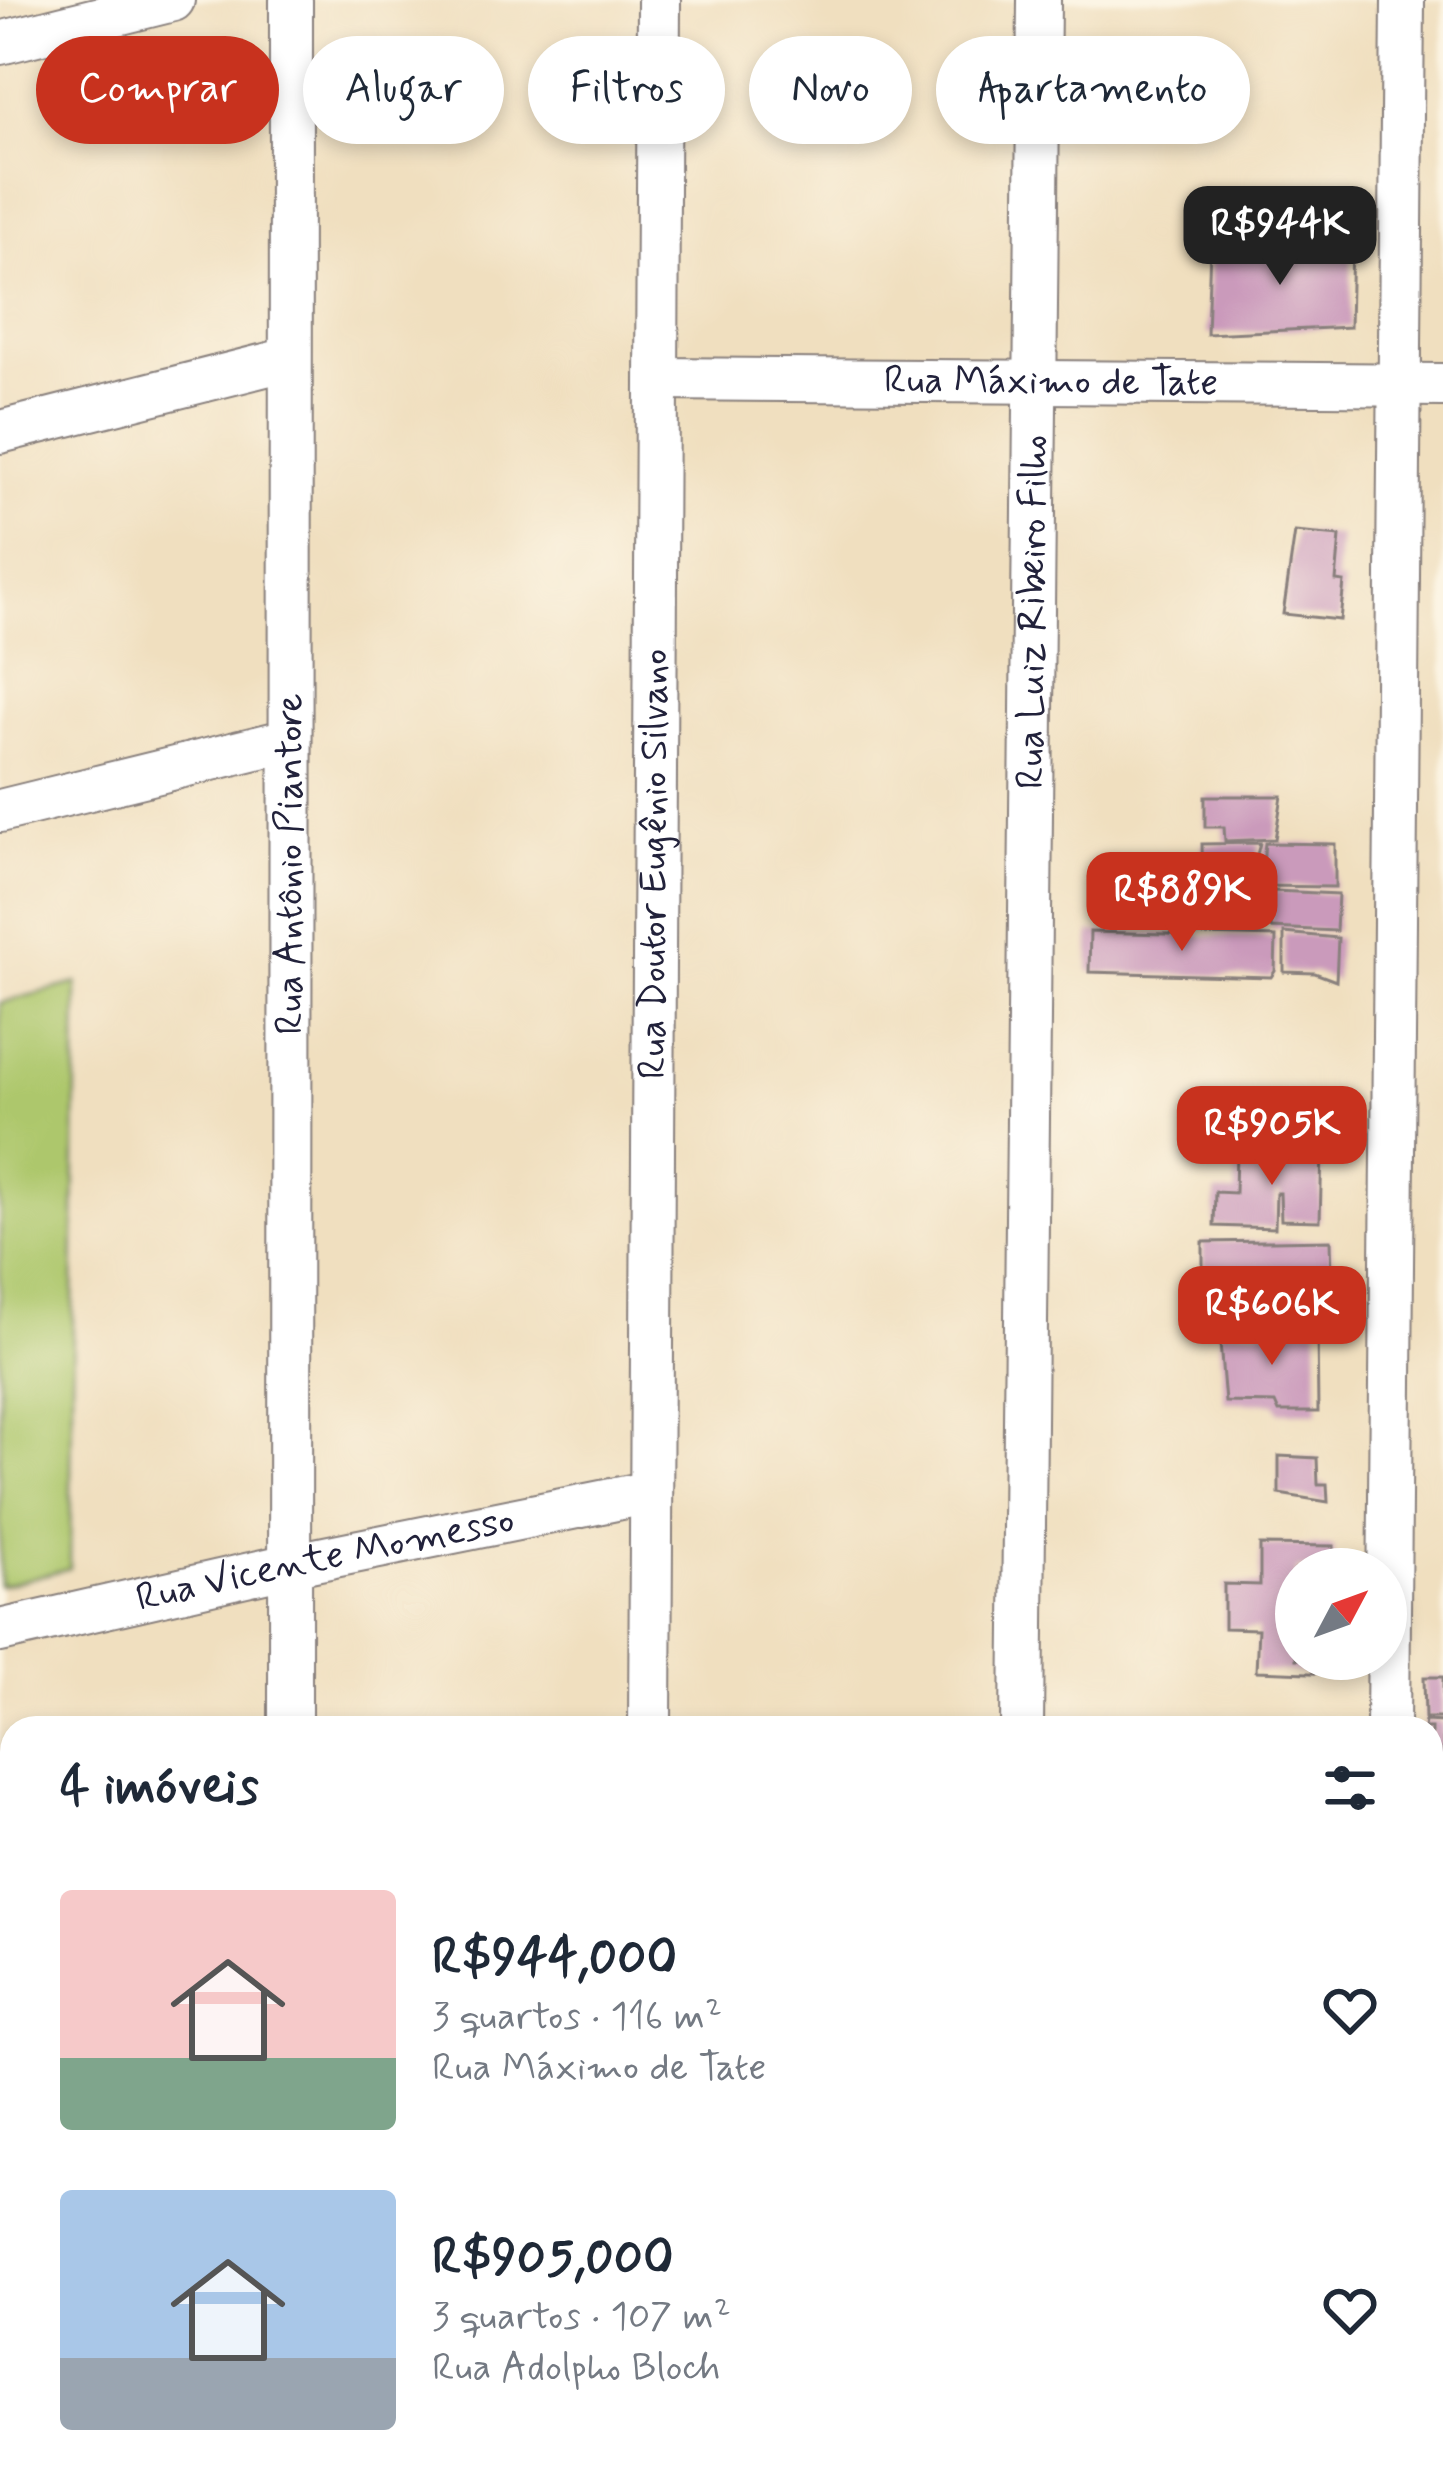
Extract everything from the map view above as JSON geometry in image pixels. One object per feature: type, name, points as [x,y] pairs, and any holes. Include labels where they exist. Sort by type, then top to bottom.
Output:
[{"type":"street","points":[[0,43],[172,0]]},
{"type":"street","name":"Rua Antônio Piantore","points":[[290,1716],[291,0]]},
{"type":"street","name":"Rua Doutor Eugênio Silvano","points":[[650,1716],[659,0]]},
{"type":"street","name":"Rua Luiz Ribeiro Filho","points":[[1022,1716],[1039,0]]},
{"type":"street","points":[[1388,1716],[1422,385],[1403,0]]},
{"type":"street","points":[[0,432],[289,359]]},
{"type":"street","name":"Rua Máximo de Tate","points":[[658,379],[1422,385]]},
{"type":"street","points":[[0,811],[289,740]]},
{"type":"street","name":"Rua Vicente Momesso","points":[[0,1631],[290,1565],[651,1492]]},
{"type":"green space","points":[[77,983],[70,1568],[0,1586],[0,1003]]},
{"type":"building","points":[[1352,242],[1350,327],[1207,334],[1210,248]]},
{"type":"building","points":[[1295,532],[1340,536],[1336,581],[1344,582],[1340,620],[1283,614]]},
{"type":"building","points":[[1205,796],[1282,796],[1275,839],[1225,841],[1224,827],[1205,827]]},
{"type":"building","points":[[1260,843],[1250,882],[1203,882],[1202,844]]},
{"type":"building","points":[[1265,843],[1335,844],[1335,887],[1261,886]]},
{"type":"building","points":[[1273,891],[1338,894],[1336,931],[1271,928]]},
{"type":"building","points":[[1090,932],[1276,937],[1275,971],[1271,977],[1089,972]]},
{"type":"building","points":[[1284,933],[1338,938],[1336,981],[1315,973],[1284,972]]},
{"type":"building","points":[[1274,1145],[1322,1150],[1320,1221],[1281,1220],[1280,1193],[1276,1193],[1275,1228],[1214,1226],[1215,1192],[1235,1193],[1236,1150]]},
{"type":"building","points":[[1331,1240],[1332,1279],[1203,1275],[1203,1242]]},
{"type":"building","points":[[1284,1284],[1285,1321],[1204,1324],[1203,1287]]},
{"type":"building","points":[[1317,1328],[1318,1412],[1279,1412],[1275,1403],[1225,1402],[1219,1331]]},
{"type":"building","points":[[1279,1456],[1317,1458],[1318,1484],[1327,1484],[1328,1502],[1279,1494]]},
{"type":"building","points":[[1260,1545],[1334,1546],[1275,1548],[1275,1672],[1256,1671],[1258,1629],[1224,1628],[1224,1584],[1260,1585]]},
{"type":"building","points":[[1424,1677],[1443,1677],[1443,1716],[1425,1716]]}]
